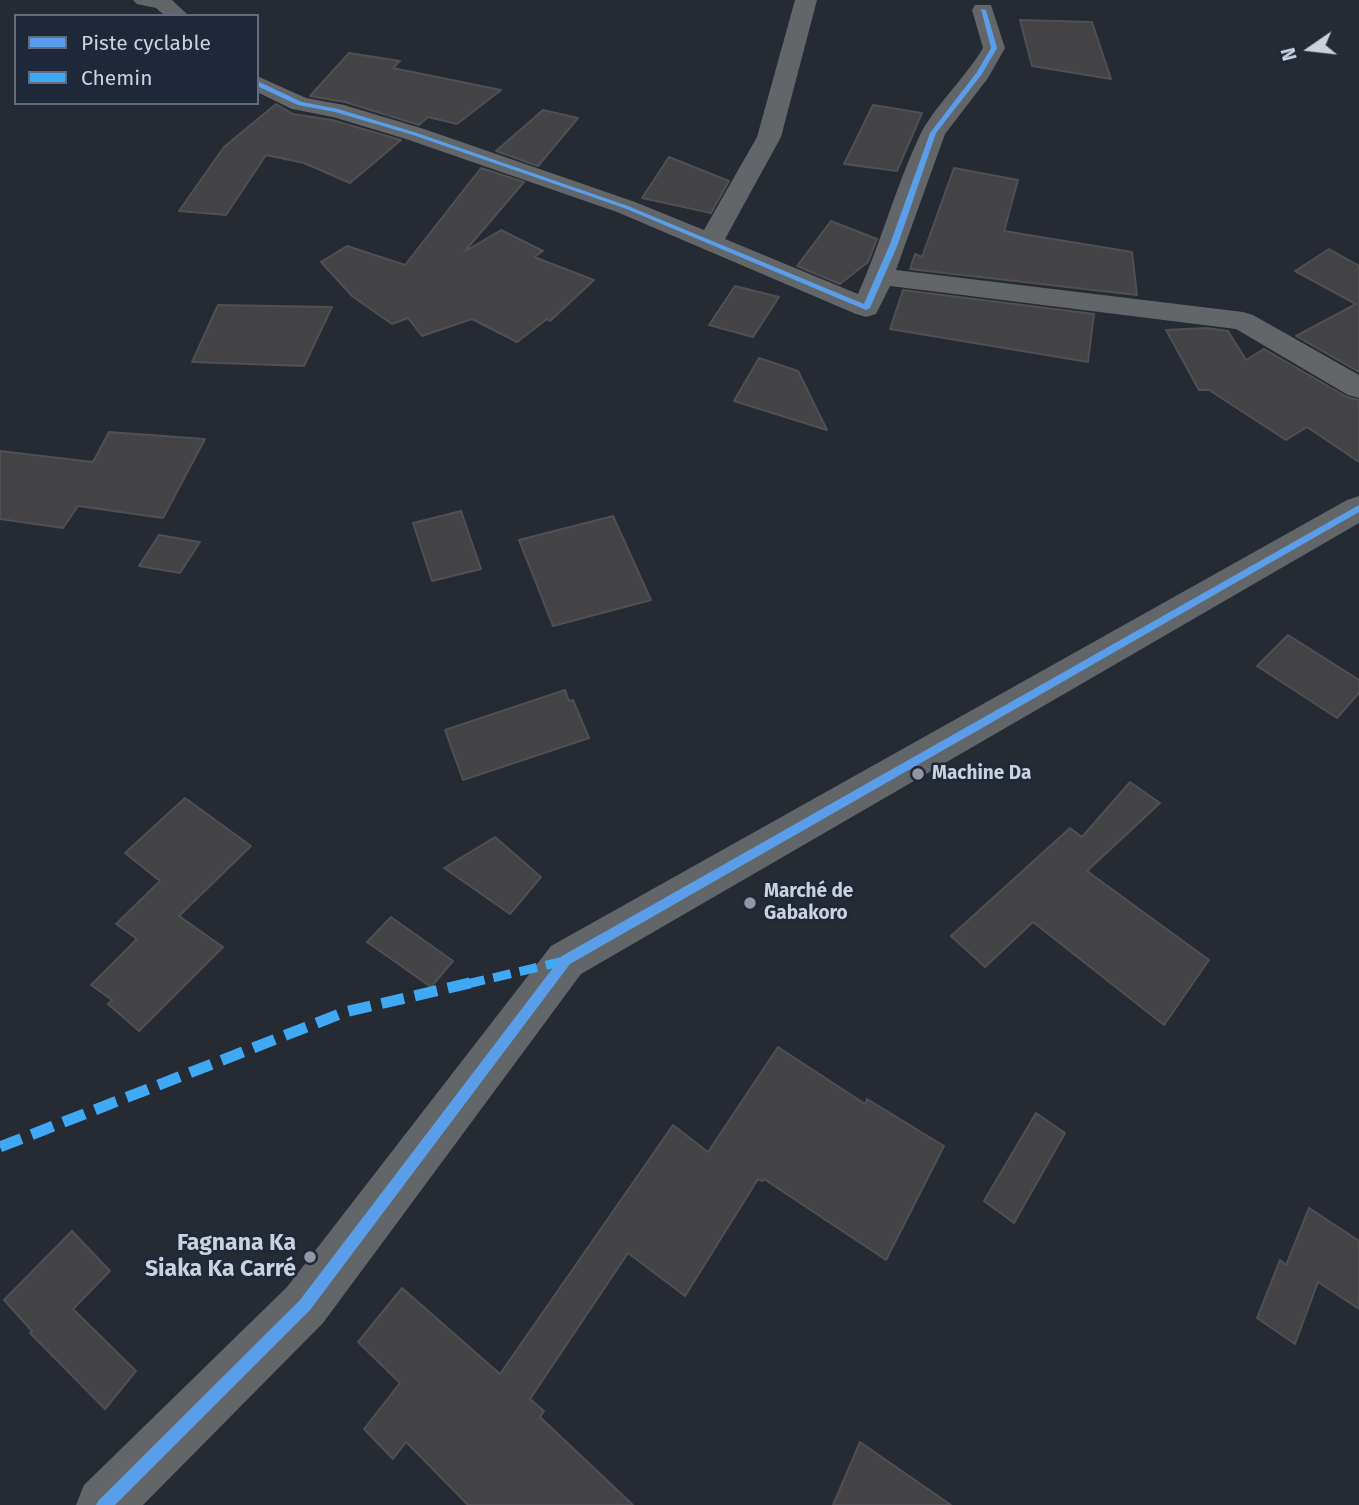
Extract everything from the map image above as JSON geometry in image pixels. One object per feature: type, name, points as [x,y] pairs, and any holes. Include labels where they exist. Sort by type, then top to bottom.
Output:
[{"type":"street","points":[[144,0],[163,3],[176,14]]},
{"type":"street","points":[[710,243],[768,136],[806,0]]},
{"type":"street","points":[[259,84],[300,104],[336,110],[415,134],[626,207],[866,308],[933,133],[981,73],[994,48],[983,10]]},
{"type":"street","points":[[880,276],[1121,309],[1243,321],[1359,388]]},
{"type":"street","points":[[104,1505],[305,1306],[566,960],[1359,508]]},
{"type":"building","points":[[1020,20],[1092,22],[1111,79],[1032,66]]},
{"type":"building","points":[[349,53],[400,61],[393,68],[501,90],[457,124],[428,117],[419,125],[345,102],[310,96]]},
{"type":"building","points":[[276,104],[293,114],[332,120],[401,140],[350,183],[304,163],[266,155],[226,215],[179,211],[224,147]]},
{"type":"building","points":[[873,105],[922,113],[897,171],[844,164]]},
{"type":"building","points":[[543,110],[578,118],[538,166],[496,151]]},
{"type":"building","points":[[669,157],[729,181],[711,213],[642,198]]},
{"type":"building","points":[[481,168],[524,182],[464,252],[501,230],[543,251],[534,257],[594,280],[550,321],[547,319],[517,342],[472,319],[422,336],[408,318],[392,324],[352,296],[321,262],[347,246],[405,265]]},
{"type":"building","points":[[954,168],[1018,180],[1004,231],[1132,252],[1137,295],[910,269],[915,254],[922,257]]},
{"type":"building","points":[[831,221],[877,239],[868,262],[840,284],[797,266]]},
{"type":"building","points":[[1329,249],[1359,266],[1359,372],[1296,336],[1356,304],[1295,271]]},
{"type":"building","points":[[735,286],[779,297],[753,337],[709,325]]},
{"type":"building","points":[[903,290],[1094,314],[1088,362],[890,329]]},
{"type":"building","points":[[218,305],[332,307],[304,366],[192,362]]},
{"type":"building","points":[[1206,328],[1228,331],[1246,360],[1264,349],[1347,397],[1359,400],[1359,462],[1307,427],[1286,440],[1209,390],[1199,390],[1166,330]]},
{"type":"building","points":[[759,358],[798,371],[827,430],[734,401]]},
{"type":"building","points":[[109,432],[205,439],[163,518],[78,506],[63,528],[0,519],[0,451],[93,462]]},
{"type":"building","points":[[461,511],[481,569],[432,581],[413,523]]},
{"type":"building","points":[[613,516],[651,600],[553,626],[519,540]]},
{"type":"building","points":[[159,535],[200,542],[180,573],[139,566]]},
{"type":"building","points":[[1288,635],[1359,680],[1359,693],[1337,718],[1257,666]]},
{"type":"building","points":[[565,690],[569,701],[573,700],[589,738],[463,780],[445,730]]},
{"type":"building","points":[[1130,782],[1160,803],[1087,871],[1209,960],[1164,1025],[1033,922],[985,967],[951,936],[1070,828],[1082,837]]},
{"type":"building","points":[[185,798],[251,846],[179,916],[223,947],[139,1031],[108,1004],[112,1000],[91,985],[137,939],[116,924],[160,881],[125,853]]},
{"type":"building","points":[[495,837],[541,877],[510,914],[444,868]]},
{"type":"building","points":[[391,917],[453,961],[431,987],[367,942]]},
{"type":"building","points":[[778,1047],[865,1104],[867,1099],[944,1146],[886,1260],[764,1179],[758,1179],[685,1296],[628,1253],[530,1399],[544,1411],[540,1417],[633,1505],[468,1505],[406,1442],[393,1459],[364,1429],[400,1383],[358,1342],[402,1288],[500,1374],[673,1125],[708,1152]]},
{"type":"building","points":[[1036,1113],[1065,1133],[1014,1223],[984,1201]]},
{"type":"building","points":[[1309,1208],[1359,1241],[1359,1309],[1318,1282],[1295,1344],[1257,1318],[1280,1260],[1286,1265]]},
{"type":"building","points":[[72,1231],[110,1271],[73,1309],[136,1371],[105,1409],[30,1333],[32,1331],[4,1300]]},
{"type":"building","points":[[860,1442],[951,1505],[833,1505]]},
{"type":"marked path","points":[[0,1147],[345,1012],[564,961]]},
{"type":"cycle path","points":[[259,84],[300,104],[336,110],[415,134],[626,207],[866,308],[894,244],[933,133],[980,73],[994,48],[983,10]]},
{"type":"cycle path","points":[[104,1505],[305,1305],[566,960],[1359,508]]},
{"type":"place","name":"Machine Da","points":[[918,774]]},
{"type":"place","name":"Marché de Gabakoro","points":[[750,903]]},
{"type":"place","name":"Fagnana Ka Siaka Ka Carré","points":[[310,1257]]}]
